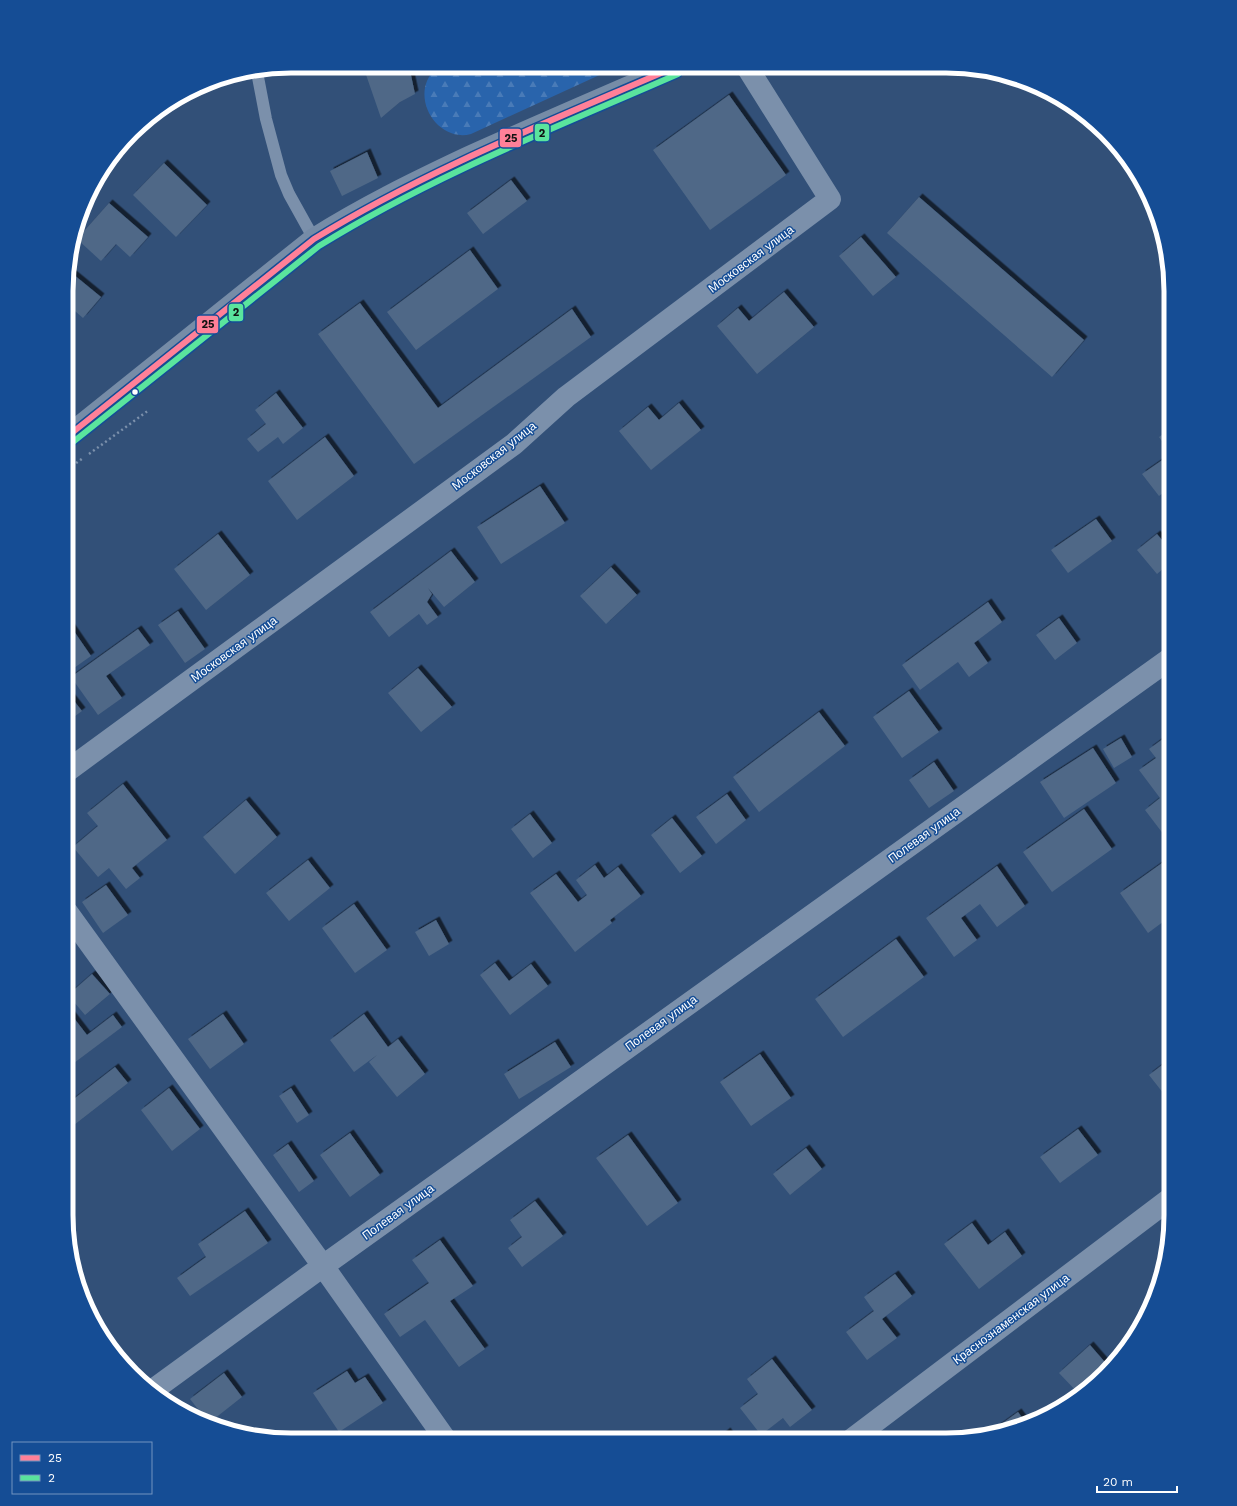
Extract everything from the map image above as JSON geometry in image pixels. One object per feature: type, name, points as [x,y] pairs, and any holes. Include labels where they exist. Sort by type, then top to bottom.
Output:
[{"type":"street","points":[[73,432],[314,238],[349,216],[399,190],[504,142],[662,73]]},
{"type":"street","name":"Московская улица","points":[[73,767],[514,444],[566,397],[830,199],[751,73]]},
{"type":"street","name":"Полевая улица","points":[[157,1387],[323,1266],[1164,663]]},
{"type":"street","points":[[73,920],[323,1266],[441,1433]]},
{"type":"street","name":"Краснознаменская улица","points":[[860,1433],[1164,1203]]},
{"type":"lane","points":[[258,76],[266,119],[281,175],[289,194],[314,238]]},
{"type":"path","points":[[73,465],[149,410]]},
{"type":"green space","points":[[604,73],[471,134],[460,135],[450,133],[441,128],[428,112],[425,102],[425,91],[427,81],[431,74]]},
{"type":"building","points":[[365,73],[410,73],[415,94],[400,102],[381,118]]},
{"type":"building","points":[[729,95],[786,175],[710,230],[653,150]]},
{"type":"building","points":[[367,152],[378,178],[342,196],[330,171]]},
{"type":"building","points":[[164,163],[207,205],[176,237],[133,195]]},
{"type":"building","points":[[511,180],[527,201],[483,234],[467,213]]},
{"type":"building","points":[[919,197],[1084,340],[1052,377],[887,233]]},
{"type":"building","points":[[109,203],[148,237],[130,257],[116,244],[101,261],[79,241],[80,236]]},
{"type":"building","points":[[861,237],[896,277],[873,296],[839,256]]},
{"type":"building","points":[[470,250],[498,289],[416,350],[387,312]]},
{"type":"building","points":[[73,274],[101,297],[83,318],[73,309]]},
{"type":"building","points":[[784,292],[814,327],[757,374],[717,326],[738,308],[749,321]]},
{"type":"building","points":[[360,303],[438,408],[572,309],[591,337],[414,464],[318,334]]},
{"type":"building","points":[[276,393],[303,428],[283,444],[278,437],[258,452],[247,439],[266,424],[255,410]]},
{"type":"building","points":[[679,403],[701,430],[651,470],[619,431],[648,407],[659,420]]},
{"type":"building","points":[[1164,433],[1164,444],[1159,437]]},
{"type":"building","points":[[325,437],[354,476],[297,520],[268,481]]},
{"type":"building","points":[[1164,459],[1164,492],[1159,496],[1142,474]]},
{"type":"building","points":[[540,486],[565,523],[501,564],[477,527]]},
{"type":"building","points":[[1096,519],[1112,541],[1068,573],[1051,550]]},
{"type":"building","points":[[218,534],[250,575],[206,610],[174,569]]},
{"type":"building","points":[[1157,534],[1164,542],[1164,568],[1157,574],[1137,550]]},
{"type":"building","points":[[451,551],[475,582],[444,607],[428,588],[432,594],[427,602],[438,617],[427,625],[419,614],[389,637],[370,612]]},
{"type":"building","points":[[611,567],[637,595],[606,624],[580,596]]},
{"type":"building","points":[[988,602],[1002,622],[974,643],[988,663],[969,677],[958,662],[920,690],[902,665]]},
{"type":"building","points":[[178,611],[205,649],[185,663],[158,625]]},
{"type":"building","points":[[1059,618],[1077,643],[1055,660],[1036,635]]},
{"type":"building","points":[[138,629],[150,645],[106,676],[122,698],[98,715],[73,680],[73,676]]},
{"type":"building","points":[[73,630],[91,656],[74,668],[73,667]]},
{"type":"building","points":[[418,668],[452,707],[421,732],[388,693]]},
{"type":"building","points":[[909,691],[939,732],[902,758],[873,717]]},
{"type":"building","points":[[73,700],[82,711],[73,718]]},
{"type":"building","points":[[819,712],[845,746],[759,812],[733,777]]},
{"type":"building","points":[[1121,738],[1132,757],[1114,768],[1103,749]]},
{"type":"building","points":[[1164,738],[1164,835],[1145,810],[1160,798],[1139,770],[1156,758],[1149,749]]},
{"type":"building","points":[[1093,748],[1116,783],[1064,818],[1040,782]]},
{"type":"building","points":[[934,762],[954,791],[929,808],[909,780]]},
{"type":"building","points":[[123,784],[167,840],[132,868],[140,878],[126,889],[109,868],[98,877],[73,847],[98,826],[87,813]]},
{"type":"building","points":[[727,794],[746,820],[716,844],[696,817]]},
{"type":"building","points":[[246,800],[277,837],[235,874],[203,837]]},
{"type":"building","points":[[1084,809],[1112,849],[1052,892],[1023,852]]},
{"type":"building","points":[[530,814],[552,843],[533,858],[511,829]]},
{"type":"building","points":[[672,818],[702,856],[680,873],[651,835]]},
{"type":"building","points":[[308,860],[330,888],[289,921],[266,893]]},
{"type":"building","points":[[1162,863],[1164,866],[1164,921],[1148,933],[1120,893]]},
{"type":"building","points":[[595,865],[604,878],[618,867],[641,896],[610,920],[612,923],[575,952],[530,893],[556,874],[578,902],[587,895],[576,880]]},
{"type":"building","points":[[997,866],[1025,906],[997,927],[980,904],[961,918],[977,940],[954,957],[926,918]]},
{"type":"building","points":[[106,885],[128,915],[103,933],[82,902]]},
{"type":"building","points":[[354,904],[387,950],[355,973],[322,928]]},
{"type":"building","points":[[436,920],[449,944],[429,956],[415,932]]},
{"type":"building","points":[[896,939],[924,977],[843,1037],[815,999]]},
{"type":"building","points":[[495,963],[509,981],[531,964],[548,986],[510,1015],[480,975]]},
{"type":"building","points":[[92,974],[110,994],[85,1015],[73,1001],[73,991]]},
{"type":"building","points":[[223,1014],[244,1044],[210,1069],[188,1039]]},
{"type":"building","points":[[364,1014],[388,1047],[398,1039],[425,1074],[397,1097],[369,1062],[377,1055],[354,1072],[330,1040]]},
{"type":"building","points":[[113,1015],[122,1027],[73,1064],[73,1017],[87,1035]]},
{"type":"building","points":[[555,1042],[571,1067],[519,1099],[504,1074]]},
{"type":"building","points":[[760,1054],[791,1098],[751,1126],[720,1082]]},
{"type":"building","points":[[1164,1064],[1164,1094],[1149,1075]]},
{"type":"building","points":[[115,1067],[128,1083],[74,1125],[73,1100]]},
{"type":"building","points":[[169,1088],[200,1129],[172,1151],[141,1110]]},
{"type":"building","points":[[291,1088],[309,1115],[297,1123],[279,1096]]},
{"type":"building","points":[[1078,1129],[1098,1155],[1060,1183],[1040,1157]]},
{"type":"building","points":[[350,1133],[380,1175],[350,1197],[320,1155]]},
{"type":"building","points":[[628,1135],[678,1203],[647,1226],[596,1158]]},
{"type":"building","points":[[288,1144],[314,1181],[299,1192],[273,1155]]},
{"type":"building","points":[[806,1148],[822,1169],[790,1195],[773,1174]]},
{"type":"building","points":[[535,1201],[563,1236],[522,1267],[508,1248],[522,1237],[510,1220]]},
{"type":"building","points":[[245,1211],[268,1243],[190,1296],[177,1278],[206,1257],[198,1244]]},
{"type":"building","points":[[972,1223],[988,1245],[1005,1232],[1022,1256],[979,1289],[944,1244]]},
{"type":"building","points":[[440,1240],[473,1286],[450,1301],[485,1349],[459,1367],[425,1320],[400,1337],[384,1314],[429,1283],[412,1260]]},
{"type":"building","points":[[895,1274],[912,1296],[882,1319],[897,1338],[867,1360],[846,1332],[874,1311],[864,1297]]},
{"type":"building","points":[[1090,1345],[1106,1363],[1090,1379],[1076,1390],[1059,1373]]},
{"type":"building","points":[[772,1359],[812,1410],[790,1427],[783,1418],[764,1433],[759,1433],[740,1408],[758,1394],[747,1379]]},
{"type":"building","points":[[347,1371],[355,1383],[365,1377],[383,1403],[339,1432],[313,1393]]},
{"type":"building","points":[[224,1373],[242,1397],[215,1419],[201,1413],[190,1399]]},
{"type":"building","points":[[1018,1412],[1023,1418],[1002,1426],[997,1427]]},
{"type":"transit line","name":"25","points":[[73,432],[314,239],[401,190],[446,168],[537,126],[661,73]]},
{"type":"transit line","name":"2","points":[[73,442],[319,246],[406,197],[450,175],[541,133],[678,74]]}]
